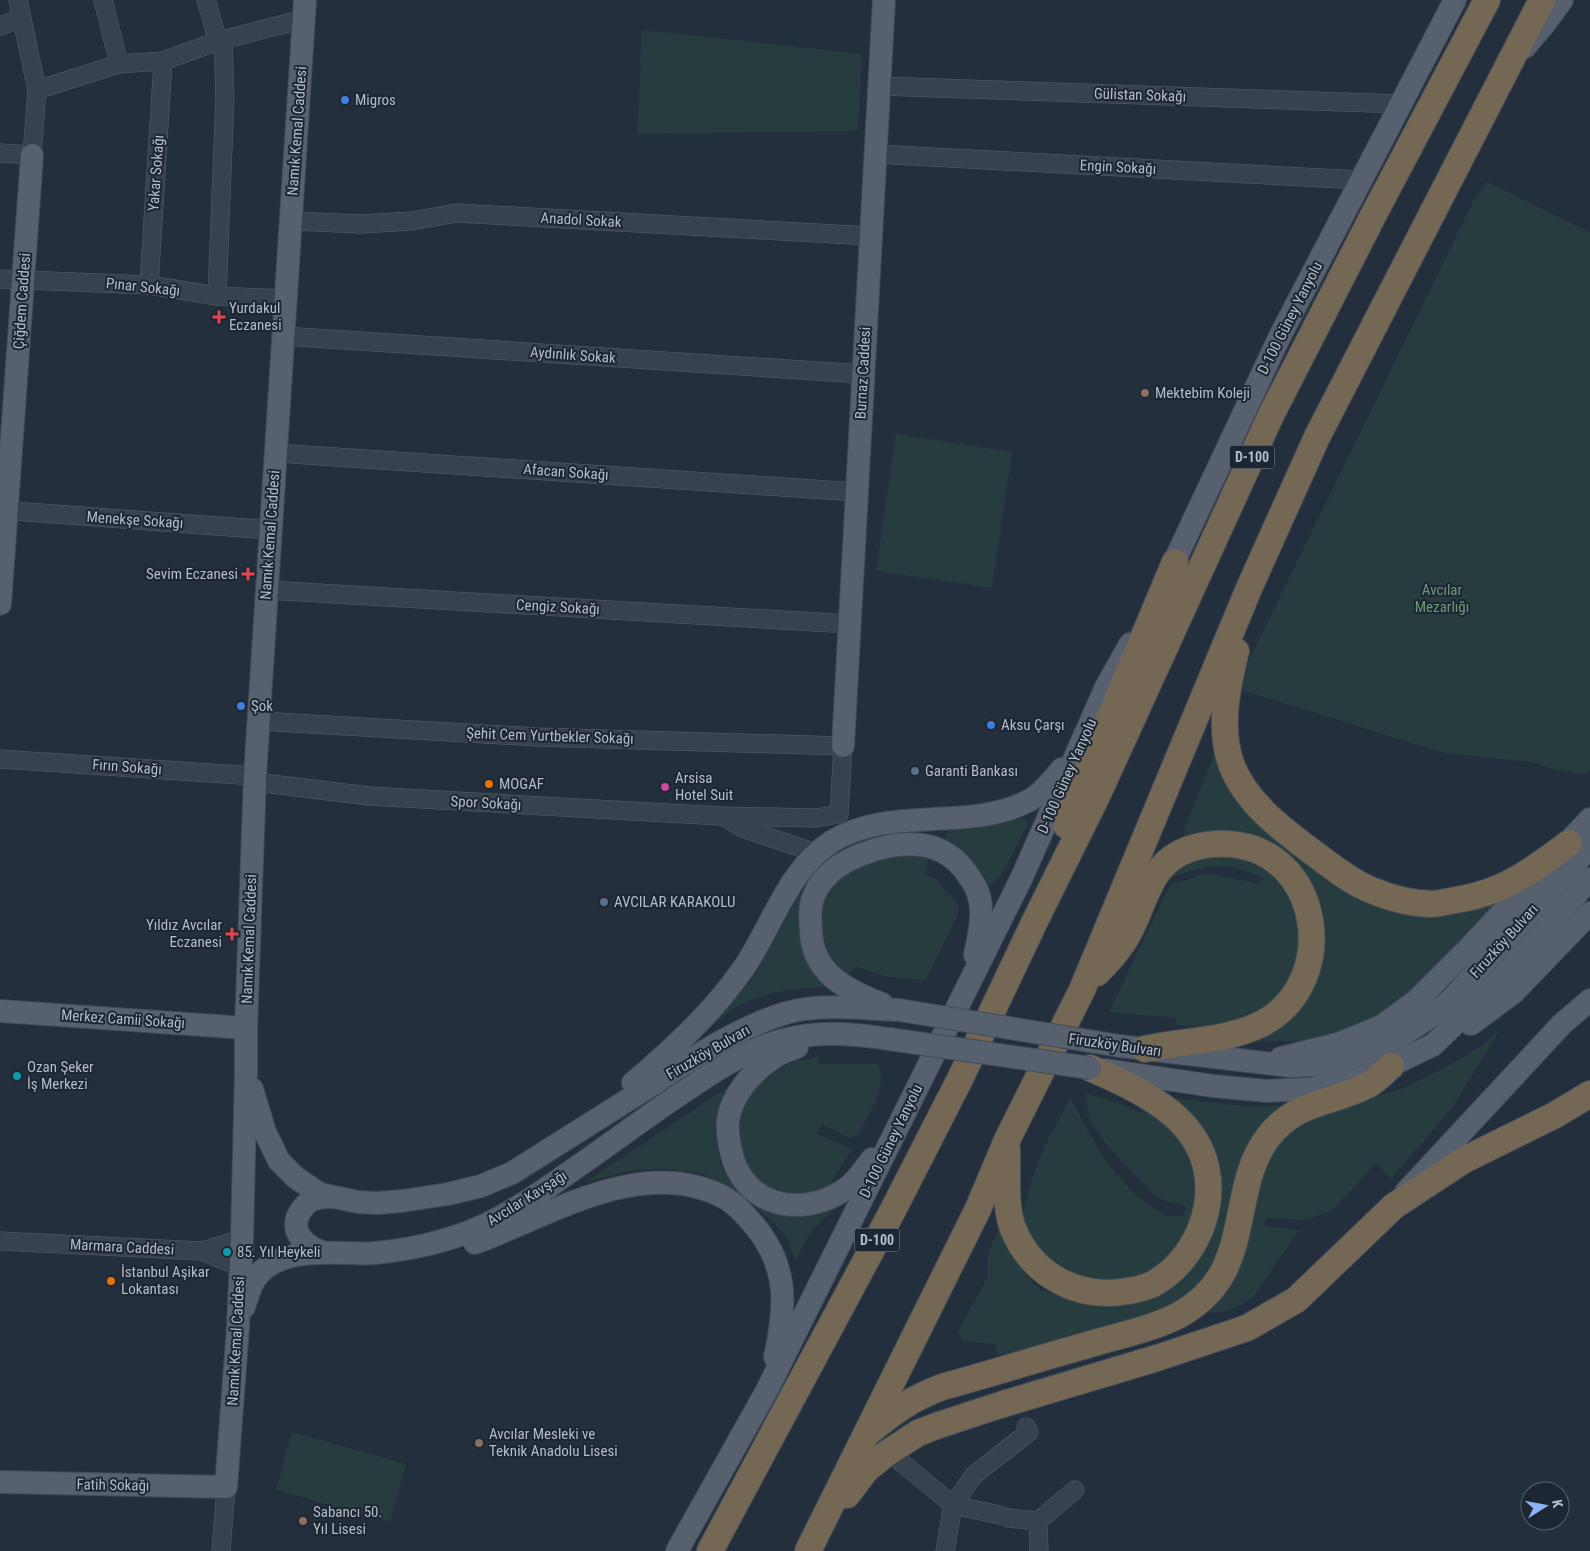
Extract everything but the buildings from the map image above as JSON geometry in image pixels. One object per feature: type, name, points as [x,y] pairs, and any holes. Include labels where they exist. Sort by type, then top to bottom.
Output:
[{"type":"highway","name":"D-100","points":[[710,1551],[893,1210],[961,1076],[1101,787],[1272,415],[1375,212],[1487,0]]},
{"type":"highway","points":[[810,1546],[978,1209],[1007,1140],[1082,990],[1250,586],[1335,400],[1542,0]]},
{"type":"highway","points":[[1034,923],[1074,803],[1175,562]]},
{"type":"highway","points":[[1250,586],[1226,701],[1225,728],[1228,749],[1232,767],[1247,792],[1263,811],[1287,832],[1349,879],[1371,890],[1403,900],[1433,904],[1471,898],[1492,892],[1510,884],[1542,863],[1579,845]]},
{"type":"highway","points":[[1082,990],[1125,940],[1152,878],[1166,862],[1180,853],[1198,847],[1234,844],[1265,854],[1285,868],[1298,886],[1312,922],[1312,943],[1308,962],[1302,980],[1292,997],[1279,1012],[1263,1023],[1245,1030],[1212,1039],[1132,1048]]},
{"type":"highway","points":[[864,1436],[898,1408],[942,1387],[1143,1328],[1180,1314],[1197,1303],[1211,1290],[1223,1272],[1232,1252],[1255,1162],[1258,1153],[1269,1136],[1282,1122],[1302,1108],[1370,1085],[1391,1066]]},
{"type":"highway","points":[[1007,1140],[1010,1218],[1013,1230],[1038,1265],[1057,1281],[1074,1288],[1112,1294],[1152,1284],[1172,1271],[1197,1238],[1206,1213],[1209,1193],[1202,1156],[1195,1140],[1177,1119],[1143,1093],[1090,1068]]},
{"type":"highway","points":[[810,1546],[866,1470],[905,1441],[939,1425],[1157,1358],[1247,1328],[1296,1300],[1394,1206],[1464,1160],[1555,1115],[1590,1094]]},
{"type":"main road","name":"Burnaz Caddesi","points":[[843,746],[884,0]]},
{"type":"main road","name":"D-100 Güney Yanyolu","points":[[677,1551],[767,1390],[1022,877],[1106,687],[1175,562],[1280,336],[1455,0]]},
{"type":"main road","points":[[1508,66],[1542,27],[1562,0]]},
{"type":"main road","name":"Namık Kemal Caddesi","points":[[226,1487],[238,1327],[242,1239],[246,1028],[255,776],[305,10]]},
{"type":"main road","name":"Çiğdem Caddesi","points":[[0,604],[7,398],[23,279],[32,155]]},
{"type":"main road","points":[[586,1126],[618,1095],[670,1050],[722,997],[744,967],[798,874],[816,854],[833,841],[876,825],[904,820],[953,818],[994,813],[1013,807],[1030,800],[1044,790],[1078,750]]},
{"type":"main road","points":[[1579,845],[1590,819]]},
{"type":"main road","points":[[899,1010],[851,991],[830,975],[816,958],[811,938],[810,916],[814,894],[825,879],[841,864],[858,855],[874,850],[908,844],[925,844],[944,851],[963,867],[976,887],[981,910],[980,934],[966,990]]},
{"type":"main road","name":"Firuzköy Bulvarı","points":[[586,1126],[722,1041],[760,1022],[810,1008],[834,1007],[899,1010],[1132,1048],[1263,1063],[1338,1044],[1382,1026],[1416,1002],[1579,845]]},
{"type":"main road","name":"Firuzköy Bulvarı","points":[[822,1033],[860,1034],[1213,1086],[1266,1091],[1309,1089],[1354,1080],[1391,1066],[1433,1045],[1495,985],[1590,879]]},
{"type":"main road","points":[[1433,1045],[1480,1019],[1514,992],[1590,913]]},
{"type":"main road","points":[[1394,1206],[1422,1173],[1562,1024],[1590,1000]]},
{"type":"main road","name":"Merkez Camii Sokağı","points":[[0,1011],[246,1028]]},
{"type":"main road","points":[[822,1033],[796,1048],[774,1056],[752,1074],[738,1093],[728,1121],[729,1143],[733,1163],[741,1178],[768,1200],[783,1205],[803,1206],[823,1201],[845,1190],[893,1136]]},
{"type":"main road","name":"Avcılar Kavşağı","points":[[238,1327],[248,1294],[255,1279],[264,1269],[275,1262],[292,1256],[325,1253],[373,1254],[425,1245],[460,1236],[492,1221],[543,1191],[671,1100],[724,1065],[767,1044],[822,1033]]},
{"type":"main road","name":"Namık Kemal Caddesi","points":[[246,1070],[266,1132],[279,1161],[295,1177],[320,1194],[336,1198]]},
{"type":"main road","name":"Avcılar Kavşağı","points":[[336,1198],[378,1203],[440,1196],[481,1186],[512,1173],[586,1126]]},
{"type":"main road","points":[[373,1254],[422,1256],[447,1252],[505,1232],[586,1197],[623,1187],[666,1183],[705,1190],[727,1200],[743,1213],[772,1250],[779,1271],[783,1310],[767,1390]]},
{"type":"main road","points":[[325,1253],[312,1249],[303,1241],[298,1232],[296,1222],[299,1213],[307,1203],[314,1199],[336,1198]]},
{"type":"main road","name":"Fatih Sokağı","points":[[0,1482],[226,1487]]},
{"type":"street","name":"Çiğdem Caddesi","points":[[18,0],[37,90],[32,155]]},
{"type":"street","points":[[103,0],[119,64]]},
{"type":"street","points":[[206,0],[221,41],[225,97],[217,296]]},
{"type":"street","points":[[37,90],[119,64],[163,61],[305,10]]},
{"type":"street","points":[[0,26],[22,18]]},
{"type":"street","name":"Yakar Sokağı","points":[[149,285],[163,61]]},
{"type":"street","name":"Gülistan Sokağı","points":[[880,86],[1401,104]]},
{"type":"street","points":[[0,153],[32,155]]},
{"type":"street","name":"Engin Sokağı","points":[[876,154],[1360,180]]},
{"type":"street","name":"Anadol Sokak","points":[[291,221],[361,224],[412,220],[456,213],[871,236]]},
{"type":"street","name":"Pınar Sokağı","points":[[0,279],[149,285],[217,296],[286,299]]},
{"type":"street","name":"Aydınlık Sokak","points":[[284,336],[864,374]]},
{"type":"street","name":"Afacan Sokağı","points":[[276,453],[857,492]]},
{"type":"street","name":"Menekşe Sokağı","points":[[3,510],[271,530]]},
{"type":"street","name":"Cengiz Sokağı","points":[[267,590],[850,624]]},
{"type":"street","name":"Şehit Cem Yurtbekler Sokağı","points":[[258,721],[538,736],[843,746]]},
{"type":"street","name":"Spor Sokağı","points":[[255,776],[264,783],[369,796],[721,816],[816,818],[839,814],[843,746]]},
{"type":"street","name":"Fırın Sokağı","points":[[0,758],[255,776]]},
{"type":"street","name":"Spor Sokağı","points":[[721,816],[742,828],[816,854]]},
{"type":"street","points":[[202,1251],[242,1239]]},
{"type":"street","name":"Marmara Caddesi","points":[[0,1241],[202,1251],[240,1267]]},
{"type":"street","points":[[945,1551],[953,1505],[974,1475],[1029,1432],[1026,1427]]},
{"type":"street","points":[[902,1464],[953,1505],[1004,1517],[1038,1521],[1075,1490]]},
{"type":"street","name":"Namık Kemal Caddesi","points":[[221,1551],[226,1487]]},
{"type":"street","points":[[1038,1521],[1039,1551]]},
{"type":"green space","points":[[642,30],[862,54],[858,131],[637,134]]},
{"type":"green space","name":"Avcılar Mezarlığı","points":[[1487,182],[1590,232],[1590,770],[1584,774],[1556,770],[1532,762],[1444,753],[1242,690],[1248,662],[1474,200]]},
{"type":"green space","points":[[896,434],[1012,452],[992,588],[876,571]]},
{"type":"green space","points":[[1214,755],[1224,778],[1424,915],[1448,915],[1498,904],[1433,974],[1379,1016],[1349,1030],[1304,1041],[1247,1042],[1309,993],[1319,972],[1324,944],[1323,907],[1308,879],[1187,839],[1183,832]]},
{"type":"green space","points":[[1024,818],[1028,824],[1002,874],[989,887],[963,850],[945,839],[949,827],[979,827]]},
{"type":"green space","points":[[1207,853],[1253,859],[1290,888],[1304,929],[1294,979],[1275,1002],[1243,1017],[1223,1023],[1198,1026],[1176,1025],[1176,1018],[1109,1012],[1170,885],[1201,875],[1213,874],[1259,884],[1263,878],[1235,868],[1212,866],[1189,871],[1162,881],[1166,875]]},
{"type":"green space","points":[[908,854],[929,856],[925,874],[934,878],[958,904],[958,914],[926,980],[888,977],[854,966],[849,974],[829,952],[824,938],[821,924],[822,909],[826,895],[834,883],[853,869],[876,860]]},
{"type":"green space","points":[[800,893],[805,895],[800,923],[801,944],[809,964],[825,987],[801,988],[778,992],[744,1003],[700,1037],[698,1035],[733,1001],[753,978]]},
{"type":"green space","points":[[1501,1028],[1452,1108],[1391,1179],[1376,1163],[1333,1210],[1306,1220],[1266,1218],[1264,1226],[1299,1230],[1254,1296],[1237,1307],[1224,1312],[1204,1311],[1255,1186],[1285,1130],[1357,1101],[1399,1090],[1441,1070],[1481,1046]]},
{"type":"green space","points":[[817,1057],[819,1064],[877,1064],[881,1080],[879,1090],[871,1111],[857,1137],[853,1135],[852,1139],[822,1124],[817,1134],[852,1149],[832,1181],[836,1186],[811,1194],[786,1194],[763,1186],[743,1164],[736,1140],[738,1119],[746,1101],[762,1081],[779,1069],[799,1059],[801,1061]]},
{"type":"green space","points":[[729,1086],[720,1104],[716,1128],[720,1164],[738,1191],[754,1204],[836,1205],[837,1209],[823,1219],[812,1231],[796,1261],[786,1236],[773,1222],[737,1192],[701,1173],[646,1169],[624,1172],[586,1182]]},
{"type":"green space","points":[[1085,1093],[1121,1104],[1141,1114],[1145,1108],[1165,1121],[1183,1144],[1191,1164],[1195,1183],[1195,1203],[1190,1222],[1181,1240],[1168,1256],[1151,1270],[1118,1283],[1097,1283],[1066,1271],[1050,1262],[1032,1245],[1018,1214],[1024,1211],[1030,1184],[1046,1144],[1070,1098],[1104,1159],[1132,1192],[1153,1208],[1168,1216],[1184,1216],[1186,1206],[1156,1197],[1105,1143],[1090,1120]]},
{"type":"green space","points":[[1170,1097],[1244,1106],[1289,1104],[1205,1282],[1166,1310],[1000,1359],[995,1344],[962,1341],[958,1331],[988,1277],[987,1256],[999,1227],[1021,1266],[1036,1286],[1044,1291],[1066,1297],[1123,1302],[1217,1207]]},
{"type":"green space","points":[[292,1432],[406,1464],[390,1522],[276,1490]]},
{"type":"place","name":"Migros","points":[[345,100]]},
{"type":"place","name":"Yurdakul Eczanesi","points":[[219,317]]},
{"type":"place","name":"Mektebim Koleji","points":[[1145,393]]},
{"type":"place","name":"Sevim Eczanesi","points":[[248,574]]},
{"type":"place","name":"Şok","points":[[241,706]]},
{"type":"place","name":"Aksu Çarşı","points":[[991,725]]},
{"type":"place","name":"Garanti Bankası","points":[[915,771]]},
{"type":"place","name":"MOGAF","points":[[489,784]]},
{"type":"place","name":"Arsisa Hotel Suit","points":[[665,787]]},
{"type":"place","name":"AVCILAR KARAKOLU","points":[[604,902]]},
{"type":"place","name":"Yıldız Avcılar Eczanesi","points":[[232,934]]},
{"type":"place","name":"Ozan Şeker İş Merkezi","points":[[17,1076]]},
{"type":"place","name":"85. Yıl Heykeli","points":[[227,1252]]},
{"type":"place","name":"İstanbul Aşikar Lokantası","points":[[111,1281]]},
{"type":"place","name":"Avcılar Mesleki ve Teknik Anadolu Lisesi","points":[[479,1443]]},
{"type":"place","name":"Sabancı 50. Yıl Lisesi","points":[[303,1521]]}]
